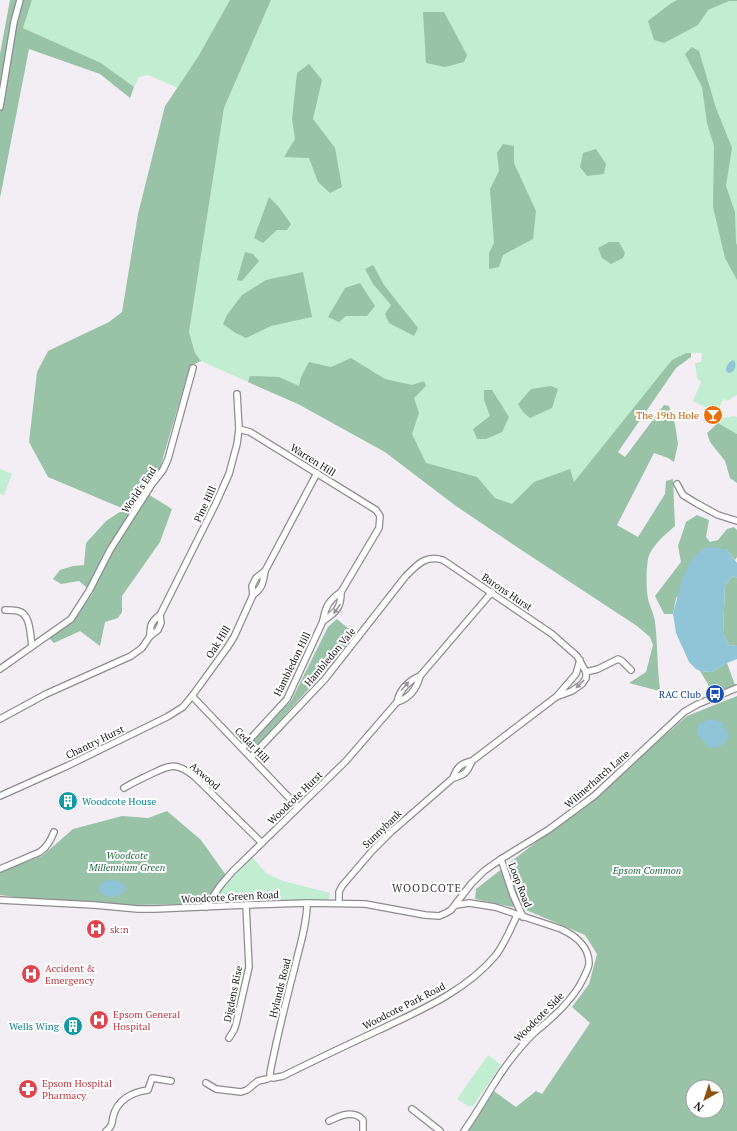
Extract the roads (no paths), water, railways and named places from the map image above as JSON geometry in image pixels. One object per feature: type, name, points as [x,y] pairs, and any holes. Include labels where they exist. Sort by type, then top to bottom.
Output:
[{"type":"street","points":[[0,107],[14,22],[20,0]]},
{"type":"street","name":"World's End","points":[[0,668],[71,619],[89,591],[110,550],[152,484],[163,470],[168,459],[193,368]]},
{"type":"street","name":"Pine Hill","points":[[0,719],[46,694],[131,656],[142,648],[150,636],[150,626],[153,620],[160,615],[229,474],[237,444],[239,429],[237,394]]},
{"type":"street","name":"Warren Hill","points":[[239,429],[250,432],[376,510]]},
{"type":"street","name":"Oak Hill","points":[[192,696],[234,636],[252,594],[252,586],[256,578],[264,571],[317,473]]},
{"type":"street","points":[[677,484],[683,495],[718,515],[737,521]]},
{"type":"street","name":"Hambledon Hill","points":[[242,748],[287,699],[323,621],[324,611],[332,598],[341,592],[379,528],[380,516],[376,510]]},
{"type":"street","name":"Barons Hurst","points":[[418,565],[430,558],[442,560],[492,592],[552,634],[580,660]]},
{"type":"street","name":"Hambledon Vale","points":[[251,757],[325,679],[396,588],[418,565]]},
{"type":"street","name":"Hambledon Hill","points":[[323,621],[335,613],[341,603],[341,592]]},
{"type":"street","name":"Woodcote Hurst","points":[[206,907],[220,886],[232,872],[346,761],[398,702],[403,700],[412,691],[417,685],[420,676],[492,592]]},
{"type":"street","points":[[5,610],[18,611],[25,616],[28,621],[32,646]]},
{"type":"street","points":[[580,660],[586,672],[598,669],[618,659],[631,670]]},
{"type":"street","name":"Sunnybank","points":[[339,903],[339,892],[342,886],[372,851],[395,828],[452,778],[456,769],[464,763],[472,761],[556,697],[576,674],[580,660]]},
{"type":"street","name":"Sunnybank","points":[[556,697],[572,691],[582,684],[586,678],[586,672]]},
{"type":"street","name":"Woodcote Hurst","points":[[398,702],[400,692],[411,680],[420,676]]},
{"type":"street","name":"Wilmerhatch Lane","points":[[456,905],[471,884],[484,871],[548,830],[589,800],[684,712],[698,704],[737,688]]},
{"type":"street","name":"Cedar Hill","points":[[192,696],[298,807]]},
{"type":"street","name":"Chantry Hurst","points":[[0,796],[67,766],[167,717],[183,707],[192,696]]},
{"type":"street","name":"Sunnybank","points":[[452,778],[462,776],[468,770],[472,761]]},
{"type":"street","name":"Axwood","points":[[124,788],[169,766],[178,766],[187,770],[195,777],[262,843]]},
{"type":"street","points":[[0,869],[40,852],[50,841],[54,832]]},
{"type":"street","name":"Loop Road","points":[[501,859],[520,916]]},
{"type":"street","name":"Woodcote Green Road","points":[[0,900],[155,910],[246,905],[339,903],[365,904],[430,916],[446,914],[456,905]]},
{"type":"street","name":"Hylands Road","points":[[272,1077],[270,1075],[271,1070],[307,913],[307,903]]},
{"type":"street","name":"Woodcote Side","points":[[456,905],[469,903],[495,907],[570,933],[583,946],[589,963],[582,982],[572,997],[556,1014],[535,1032],[519,1051],[496,1080],[464,1131]]},
{"type":"street","name":"Digdens Rise","points":[[229,1038],[236,1024],[249,967],[246,905]]},
{"type":"street","name":"Woodcote Park Road","points":[[206,1084],[216,1089],[241,1092],[247,1090],[258,1081],[283,1076],[446,997],[472,977],[495,956],[520,916]]},
{"type":"street","points":[[106,1131],[110,1128],[119,1104],[129,1095],[148,1090],[152,1078],[171,1081]]},
{"type":"street","points":[[412,1109],[440,1131]]},
{"type":"street","points":[[329,1121],[343,1115],[351,1114],[363,1120],[363,1131]]},
{"type":"water","points":[[733,360],[735,362],[735,367],[733,372],[729,373],[726,371],[726,368]]},
{"type":"water","points":[[707,547],[726,549],[737,563],[737,578],[733,576],[725,585],[723,634],[729,645],[737,646],[737,659],[712,672],[700,671],[689,662],[676,633],[673,614],[683,576],[693,557]]},
{"type":"water","points":[[709,719],[722,722],[729,737],[716,748],[709,748],[697,734],[698,725]]},
{"type":"water","points":[[109,880],[119,881],[125,885],[124,893],[112,897],[100,893],[98,888],[102,882]]},
{"type":"place","name":"The 19th Hole","points":[[713,415]]},
{"type":"place","name":"RAC Club","points":[[715,694]]},
{"type":"place","name":"Woodcote House","points":[[68,801]]},
{"type":"place","name":"sk:n","points":[[96,929]]},
{"type":"place","name":"Accident & Emergency","points":[[31,974]]},
{"type":"place","name":"Epsom General Hospital","points":[[99,1020]]},
{"type":"place","name":"Wells Wing","points":[[73,1026]]},
{"type":"place","name":"Epsom Hospital Pharmacy","points":[[28,1089]]},
{"type":"district","name":"WOODCOTE","points":[[427,888]]},
{"type":"park label","name":"Woodcote Millennium Green","points":[[127,860]]},
{"type":"park label","name":"Epsom Common","points":[[647,870]]}]
